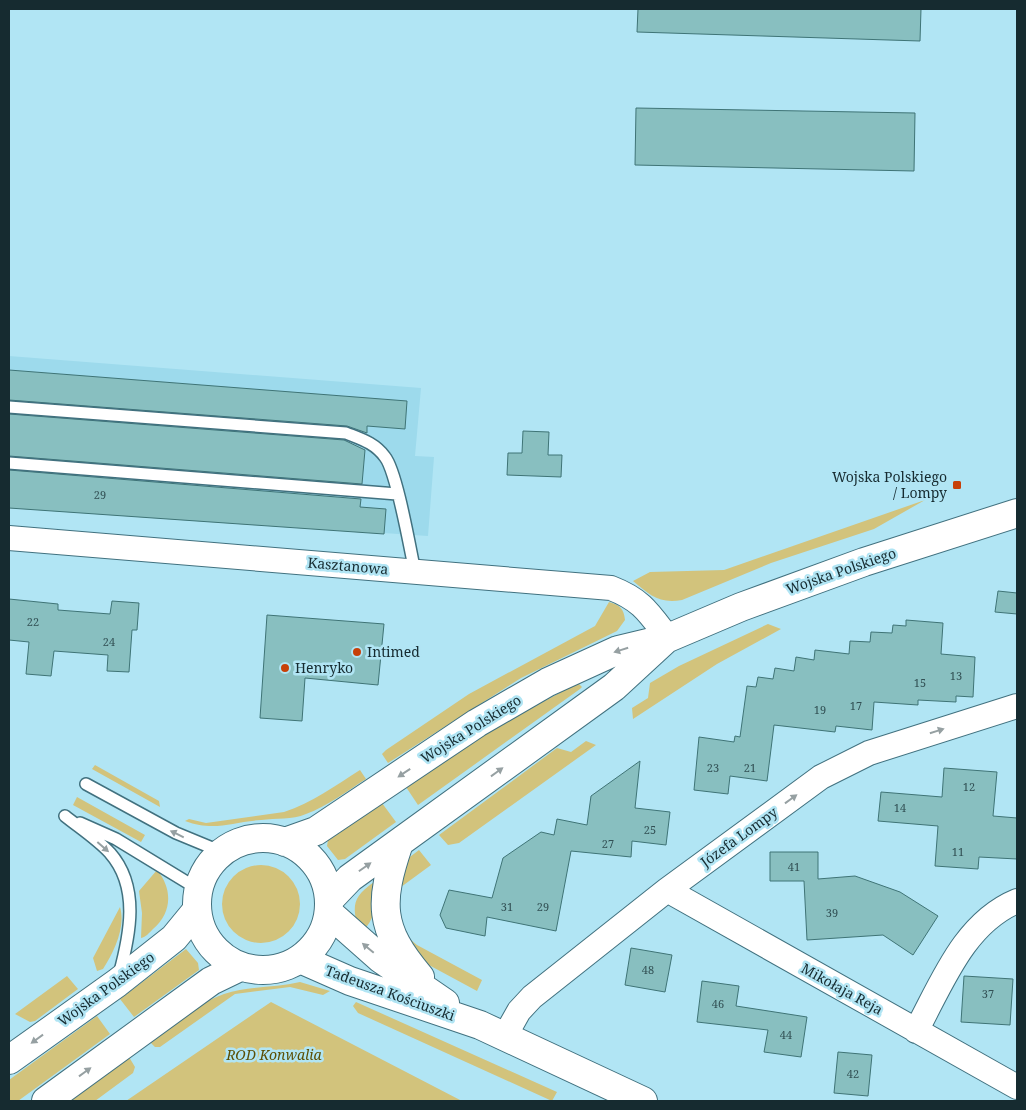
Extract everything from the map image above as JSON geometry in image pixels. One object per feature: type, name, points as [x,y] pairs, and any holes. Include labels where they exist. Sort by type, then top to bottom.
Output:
[{"type":"street","name":"Wojska Polskiego","points":[[285,842],[316,831],[477,723],[548,682],[618,650],[668,638],[767,597],[864,562],[1017,512]]},
{"type":"street","name":"Kasztanowa","points":[[9,538],[611,588],[630,596],[644,607],[668,638]]},
{"type":"street","name":"Wojska Polskiego","points":[[329,906],[350,878],[614,687],[668,638]]},
{"type":"street","name":"Józefa Lompy","points":[[505,1036],[519,1011],[532,997],[667,890],[821,777],[870,753],[1017,706]]},
{"type":"street","points":[[253,839],[272,839],[285,842],[307,855],[316,865],[327,887],[329,906],[324,931],[314,947],[300,959],[286,966],[271,970],[240,967],[219,954],[210,945],[201,929],[197,900],[203,875],[222,852],[234,845],[253,839]]},
{"type":"street","points":[[399,842],[384,896],[388,930],[406,960],[437,997]]},
{"type":"street","name":"Mikołaja Reja","points":[[667,890],[1017,1087]]},
{"type":"street","name":"Wojska Polskiego","points":[[9,1060],[117,983],[174,938],[197,900]]},
{"type":"street","points":[[916,1031],[967,938],[1000,908],[1017,901]]},
{"type":"street","name":"Tadeusza Kościuszki","points":[[329,906],[368,949],[480,1025]]},
{"type":"street","name":"Tadeusza Kościuszki","points":[[300,959],[350,981],[480,1025],[643,1101]]},
{"type":"street","points":[[46,1101],[203,986],[240,967]]},
{"type":"lane","points":[[9,407],[346,433],[372,443],[386,458],[397,494],[415,572]]},
{"type":"lane","points":[[9,463],[397,494]]},
{"type":"lane","points":[[86,784],[176,833],[222,852]]},
{"type":"lane","points":[[117,983],[130,932],[131,909],[126,883],[118,863],[111,854],[65,816],[116,838],[197,900]]},
{"type":"shaded area","points":[[9,356],[421,388],[415,456],[434,457],[428,536],[9,508]]},
{"type":"green space","points":[[925,500],[874,529],[771,563],[682,600],[667,601],[655,597],[633,581],[650,572],[724,570]]},
{"type":"green space","points":[[609,602],[619,606],[624,613],[625,620],[617,631],[521,678],[388,763],[382,754],[386,750],[469,694],[595,626]]},
{"type":"green space","points":[[768,624],[781,629],[717,664],[633,719],[632,708],[648,698],[650,683],[679,666]]},
{"type":"green space","points":[[578,683],[582,687],[580,689],[418,805],[406,787],[489,731]]},
{"type":"green space","points":[[586,741],[596,745],[459,843],[448,845],[439,835],[557,748],[571,752]]},
{"type":"green space","points":[[95,765],[159,801],[160,807],[92,769]]},
{"type":"green space","points":[[360,770],[366,779],[330,803],[301,816],[214,826],[205,826],[185,821],[189,819],[206,823],[284,812],[314,799]]},
{"type":"green space","points":[[77,797],[145,835],[141,842],[73,805]]},
{"type":"green space","points":[[382,803],[396,822],[345,859],[338,860],[327,846],[328,840]]},
{"type":"green space","points":[[419,850],[431,865],[401,887],[406,860]]},
{"type":"green space","points":[[261,865],[276,868],[293,882],[297,889],[300,904],[297,919],[283,936],[276,940],[261,943],[246,940],[229,926],[225,919],[222,904],[225,889],[239,872],[246,868]]},
{"type":"green space","points":[[157,870],[166,885],[168,893],[167,908],[159,923],[147,935],[141,938],[142,913],[139,891]]},
{"type":"green space","points":[[374,882],[376,903],[372,917],[369,924],[359,934],[355,917],[355,904],[366,888]]},
{"type":"green space","points":[[120,907],[121,923],[118,939],[103,969],[97,971],[93,958]]},
{"type":"green space","points":[[405,935],[417,945],[482,980],[477,991],[427,964]]},
{"type":"green space","points":[[186,949],[198,963],[199,970],[134,1017],[120,999]]},
{"type":"green space","points":[[67,976],[78,989],[35,1021],[30,1022],[15,1014]]},
{"type":"green space","points":[[300,982],[330,991],[323,995],[290,987],[235,994],[160,1047],[155,1047],[150,1042],[194,1009],[224,994],[233,991]]},
{"type":"green space","name":"ROD Konwalia","points":[[271,1002],[462,1101],[126,1101]]},
{"type":"green space","points":[[356,1002],[557,1092],[552,1101],[358,1013],[353,1006]]},
{"type":"green space","points":[[97,1016],[110,1034],[18,1101],[9,1101],[9,1080]]},
{"type":"green space","points":[[129,1057],[135,1067],[133,1073],[95,1101],[68,1101]]},
{"type":"building","points":[[638,9],[921,9],[920,41],[637,32]]},
{"type":"building","points":[[636,108],[915,113],[914,171],[635,165]]},
{"type":"building","points":[[9,370],[407,401],[405,429],[367,426],[367,433],[347,426],[9,400]]},
{"type":"building","points":[[9,414],[344,440],[365,450],[362,484],[9,456]]},
{"type":"building","points":[[523,431],[549,432],[548,455],[562,455],[561,477],[507,475],[508,453],[522,453]]},
{"type":"building","points":[[9,470],[361,499],[360,507],[386,509],[384,534],[9,508]]},
{"type":"building","points":[[998,591],[1017,593],[1017,614],[995,612]]},
{"type":"building","points":[[9,599],[58,604],[58,610],[110,614],[112,601],[139,603],[137,630],[132,630],[129,672],[107,671],[108,655],[54,651],[51,676],[26,674],[29,642],[9,640]]},
{"type":"building","points":[[267,615],[384,624],[378,685],[305,678],[302,721],[260,718]]},
{"type":"building","points":[[906,620],[943,623],[941,654],[975,657],[973,697],[956,696],[956,702],[918,700],[918,705],[874,702],[872,730],[836,726],[835,732],[774,725],[767,781],[730,776],[728,794],[694,790],[699,737],[734,742],[735,736],[740,737],[747,686],[756,687],[758,677],[773,679],[775,668],[794,671],[796,657],[814,660],[815,650],[849,654],[850,641],[870,642],[871,632],[892,633],[893,625],[906,626]]},
{"type":"building","points":[[640,761],[635,808],[670,812],[666,845],[632,841],[631,857],[571,851],[556,931],[487,917],[485,936],[446,928],[440,915],[449,890],[492,898],[503,858],[541,832],[554,835],[557,819],[587,825],[591,796]]},
{"type":"building","points":[[944,768],[997,772],[993,816],[1017,818],[1017,859],[979,857],[978,869],[935,866],[938,826],[878,821],[881,792],[942,797]]},
{"type":"building","points":[[770,852],[818,852],[818,879],[855,876],[900,892],[938,916],[913,955],[883,935],[807,940],[804,881],[770,881]]},
{"type":"building","points":[[631,948],[672,955],[665,992],[625,985]]},
{"type":"building","points":[[964,976],[1013,979],[1010,1025],[961,1022]]},
{"type":"building","points":[[702,981],[739,986],[736,1006],[807,1017],[801,1057],[764,1052],[768,1030],[697,1022]]},
{"type":"building","points":[[838,1052],[872,1055],[868,1096],[834,1093]]},
{"type":"place","name":"Wojska Polskiego / Lompy","points":[[957,485]]},
{"type":"place","name":"Intimed","points":[[357,652]]},
{"type":"place","name":"Henryko","points":[[285,668]]}]
